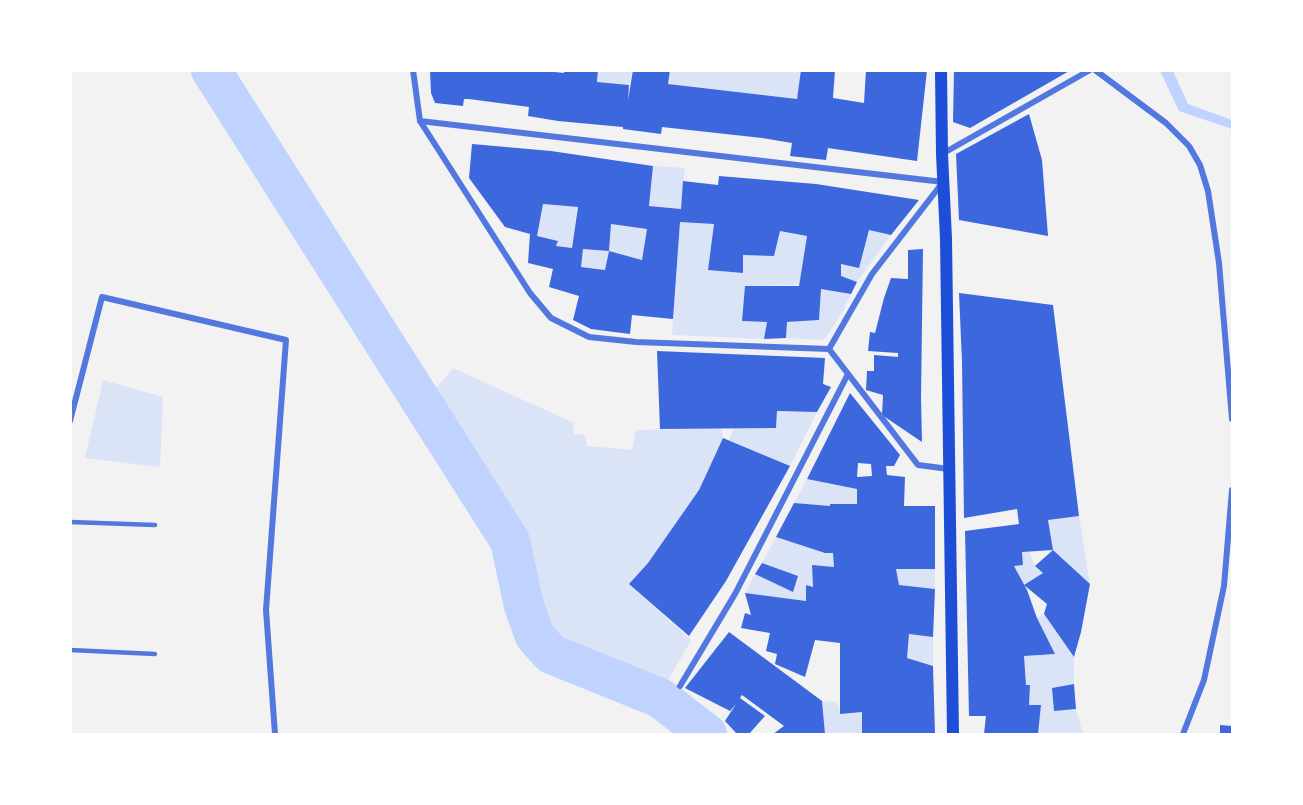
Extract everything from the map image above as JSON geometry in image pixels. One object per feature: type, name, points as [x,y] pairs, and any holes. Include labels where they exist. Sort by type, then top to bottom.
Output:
[{"type":"main road","points":[[941,70],[946,239],[953,735]]},
{"type":"street","points":[[413,70],[420,121],[530,293],[551,318],[589,337],[601,339],[829,349]]},
{"type":"street","points":[[942,154],[1089,70]]},
{"type":"street","points":[[1095,70],[1166,123],[1189,146],[1200,165],[1208,190],[1219,263],[1233,419]]},
{"type":"street","points":[[420,121],[943,182]]},
{"type":"street","points":[[829,349],[872,274],[943,182]]},
{"type":"street","points":[[70,421],[102,297],[286,340],[266,610],[275,735]]},
{"type":"street","points":[[829,349],[918,465],[950,470]]},
{"type":"street","points":[[680,686],[735,594],[848,374]]},
{"type":"street","points":[[1183,735],[1204,680],[1224,586],[1233,490]]},
{"type":"lane","points":[[70,522],[155,525]]},
{"type":"lane","points":[[70,650],[155,654]]},
{"type":"shaded area","points":[[598,71],[632,71],[629,85],[597,82]]},
{"type":"shaded area","points":[[670,71],[801,71],[797,99],[668,84]]},
{"type":"shaded area","points":[[653,166],[685,168],[681,209],[649,206]]},
{"type":"shaded area","points":[[543,204],[577,207],[572,248],[556,246],[557,241],[537,236]]},
{"type":"shaded area","points":[[680,222],[714,224],[709,270],[742,273],[743,255],[774,256],[780,231],[807,236],[799,285],[745,286],[742,321],[767,322],[764,339],[672,335]]},
{"type":"shaded area","points":[[611,224],[647,229],[642,260],[609,251]]},
{"type":"shaded area","points":[[869,230],[891,235],[857,282],[841,276],[841,264]]},
{"type":"shaded area","points":[[583,249],[609,251],[605,270],[581,267]]},
{"type":"shaded area","points":[[821,289],[851,294],[824,340],[786,338],[787,322],[819,320]]},
{"type":"shaded area","points":[[453,368],[574,423],[573,435],[584,434],[587,446],[632,450],[636,430],[721,428],[723,438],[699,490],[648,563],[629,584],[691,640],[658,698],[551,654],[535,636],[524,608],[512,540],[423,404]]},
{"type":"shaded area","points":[[103,380],[163,397],[160,467],[85,458]]},
{"type":"shaded area","points":[[777,411],[817,412],[790,466],[729,440],[734,428],[776,428]]},
{"type":"shaded area","points":[[807,479],[857,489],[857,504],[830,504],[830,506],[794,503]]},
{"type":"shaded area","points":[[1079,516],[1090,584],[1053,550],[1048,520]]},
{"type":"shaded area","points":[[776,537],[825,553],[833,553],[834,567],[812,566],[813,587],[806,586],[806,602],[745,593],[755,574],[793,591],[797,576],[762,563]]},
{"type":"shaded area","points":[[1029,551],[1035,566],[1043,573],[1024,585],[1014,566],[1023,565],[1022,552]]},
{"type":"shaded area","points":[[896,569],[935,569],[935,589],[899,585]]},
{"type":"shaded area","points":[[1044,614],[1074,657],[1074,684],[1052,688],[1054,711],[1076,709],[1083,734],[1038,734],[1041,706],[1029,705],[1030,685],[1026,685],[1024,656],[1055,654],[1037,618]]},
{"type":"shaded area","points":[[909,634],[933,637],[933,666],[907,658]]},
{"type":"shaded area","points":[[822,701],[837,702],[840,714],[862,712],[862,734],[825,734]]},
{"type":"water","points":[[1160,71],[1173,71],[1188,104],[1232,120],[1232,129],[1179,111]]},
{"type":"building","points":[[430,70],[536,70],[564,73],[564,70],[598,70],[597,82],[629,85],[628,100],[633,70],[670,70],[668,84],[797,99],[801,70],[835,70],[833,98],[864,103],[866,70],[927,70],[917,161],[828,148],[826,160],[790,156],[792,143],[762,138],[662,127],[661,134],[623,129],[623,127],[558,121],[528,116],[529,107],[469,99],[464,99],[463,106],[435,103],[431,93]]},
{"type":"building","points":[[954,70],[1071,70],[970,128],[953,122]]},
{"type":"building","points":[[1029,114],[1042,160],[1048,236],[959,220],[956,154]]},
{"type":"building","points":[[472,144],[551,151],[653,166],[649,206],[681,209],[683,181],[718,185],[719,176],[816,184],[919,200],[891,235],[869,230],[859,268],[841,264],[841,276],[857,282],[851,294],[821,289],[819,320],[787,322],[786,338],[764,339],[767,322],[742,321],[745,286],[799,286],[807,236],[780,231],[774,256],[743,255],[743,273],[708,270],[714,224],[680,222],[673,319],[632,315],[630,334],[591,329],[573,320],[579,296],[549,287],[553,269],[528,263],[530,234],[505,227],[469,178]],"holes":[[[543,204],[578,207],[572,248],[556,246],[558,241],[537,236]],[[611,224],[647,229],[642,260],[609,251]],[[583,249],[609,251],[605,270],[581,267]]]},
{"type":"building","points":[[923,249],[922,442],[882,415],[883,395],[866,390],[867,371],[874,371],[874,355],[898,357],[898,353],[868,351],[870,332],[875,333],[891,278],[908,279],[908,250]]},
{"type":"building","points":[[959,293],[1053,305],[1079,516],[1048,520],[1053,550],[1022,552],[1023,565],[1014,566],[1055,654],[1024,656],[1026,685],[1030,685],[1029,705],[1041,705],[1038,734],[984,734],[986,716],[969,716],[965,531],[1019,524],[1017,509],[964,518]]},
{"type":"building","points":[[657,351],[825,358],[823,384],[831,387],[817,412],[777,411],[776,428],[660,429]]},
{"type":"building","points":[[850,393],[900,455],[894,466],[886,466],[887,475],[905,477],[904,506],[935,506],[935,569],[896,569],[899,585],[935,589],[933,637],[909,634],[907,658],[933,666],[935,734],[862,734],[862,712],[840,714],[840,643],[815,640],[805,677],[775,664],[777,654],[766,651],[770,633],[741,628],[745,613],[751,615],[745,593],[806,601],[806,585],[813,587],[812,565],[834,567],[833,553],[825,553],[776,537],[794,503],[830,506],[830,504],[857,504],[857,489],[807,479]],"holes":[[[858,463],[871,464],[872,476],[857,477]]]},
{"type":"building","points":[[723,438],[790,466],[726,581],[689,636],[629,584],[648,563],[699,490]]},
{"type":"building","points":[[1053,550],[1090,584],[1074,657],[1044,614],[1047,604],[1024,585],[1043,573],[1035,566]]},
{"type":"building","points":[[762,563],[798,576],[793,592],[755,574]]},
{"type":"building","points":[[729,632],[822,701],[825,734],[773,734],[784,726],[742,695],[740,698],[765,716],[749,734],[737,734],[725,721],[736,704],[730,711],[685,688]]},
{"type":"building","points":[[1074,684],[1076,709],[1054,711],[1052,688]]},
{"type":"building","points":[[1220,725],[1232,726],[1232,734],[1220,734]]},
{"type":"waterway","points":[[211,70],[510,541],[524,606],[535,636],[551,654],[660,698],[707,734]]}]
